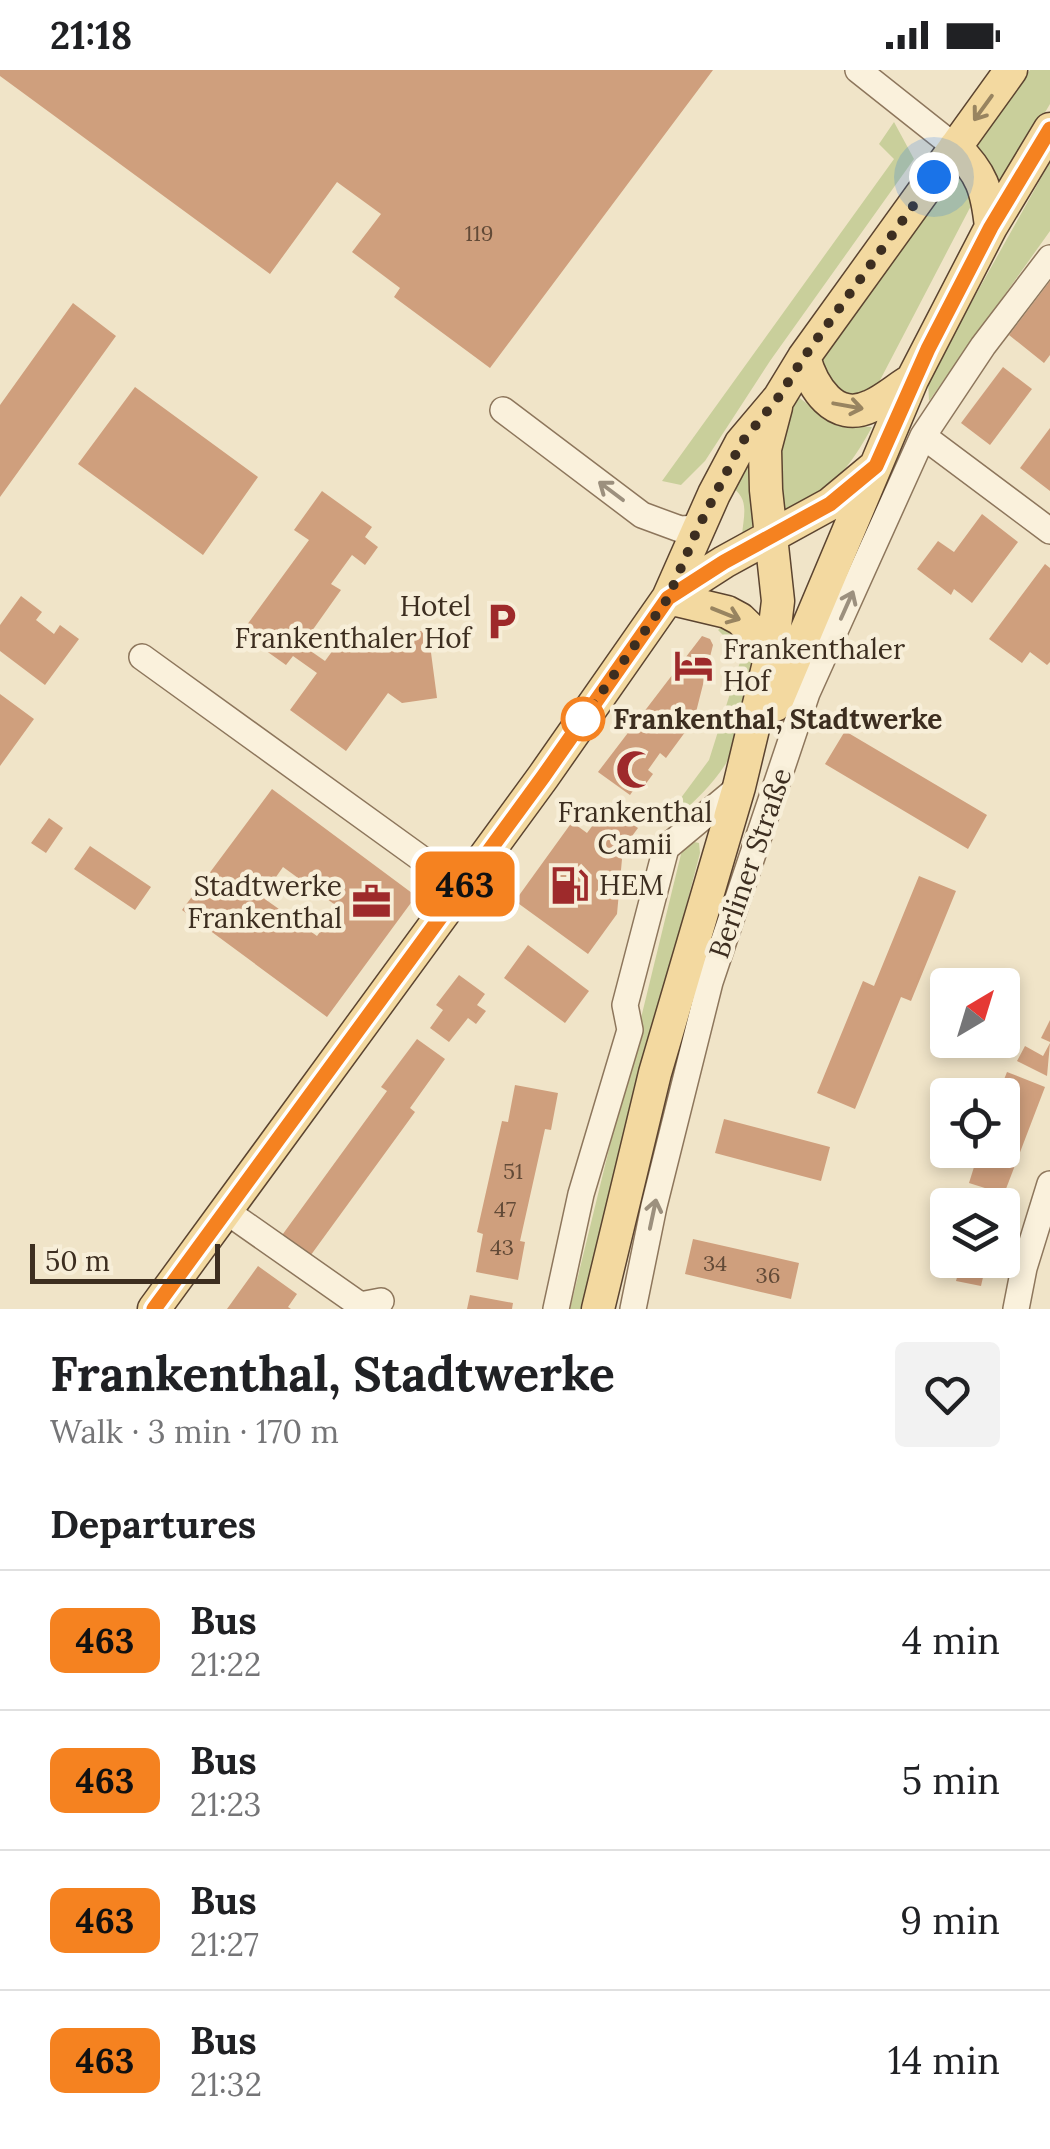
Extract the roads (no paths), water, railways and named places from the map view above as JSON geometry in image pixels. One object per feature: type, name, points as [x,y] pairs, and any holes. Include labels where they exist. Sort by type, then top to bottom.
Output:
[{"type":"main road","points":[[154,1309],[668,598],[742,442],[778,398],[1011,70]]},
{"type":"main road","name":"Berliner Straße","points":[[739,787],[912,380],[991,227],[1050,129]]},
{"type":"main road","points":[[955,147],[973,164],[987,193],[991,227]]},
{"type":"main road","points":[[804,357],[811,383],[827,401],[845,410],[868,408],[912,380]]},
{"type":"main road","name":"Berliner Straße","points":[[598,1309],[655,1074],[739,787],[772,650],[778,601],[765,449],[778,398]]},
{"type":"main road","points":[[668,598],[830,504],[876,466]]},
{"type":"main road","points":[[668,598],[727,612],[740,619],[772,650]]},
{"type":"street","points":[[858,70],[955,147]]},
{"type":"street","name":"Berliner Straße","points":[[633,1309],[654,1206],[710,982],[807,694],[923,436],[983,346],[1050,258]]},
{"type":"street","points":[[503,410],[642,515],[680,528],[698,528]]},
{"type":"street","points":[[923,436],[1050,531]]},
{"type":"street","points":[[142,657],[462,888]]},
{"type":"street","name":"Berliner Straße","points":[[556,1309],[581,1194],[630,1030],[625,1005],[666,848],[739,787]]},
{"type":"street","points":[[1016,1309],[1024,1268],[1050,1184]]},
{"type":"street","points":[[226,1210],[360,1304],[381,1301]]},
{"type":"place","name":"Hotel Frankenthaler Hof","points":[[501,622]]},
{"type":"place","name":"Frankenthaler Hof","points":[[693,665]]},
{"type":"place","name":"Frankenthal, Stadtwerke","points":[[583,719]]},
{"type":"place","name":"Frankenthal Camii","points":[[635,769]]},
{"type":"place","name":"HEM","points":[[569,885]]},
{"type":"place","name":"Stadtwerke Frankenthal","points":[[372,902]]}]
